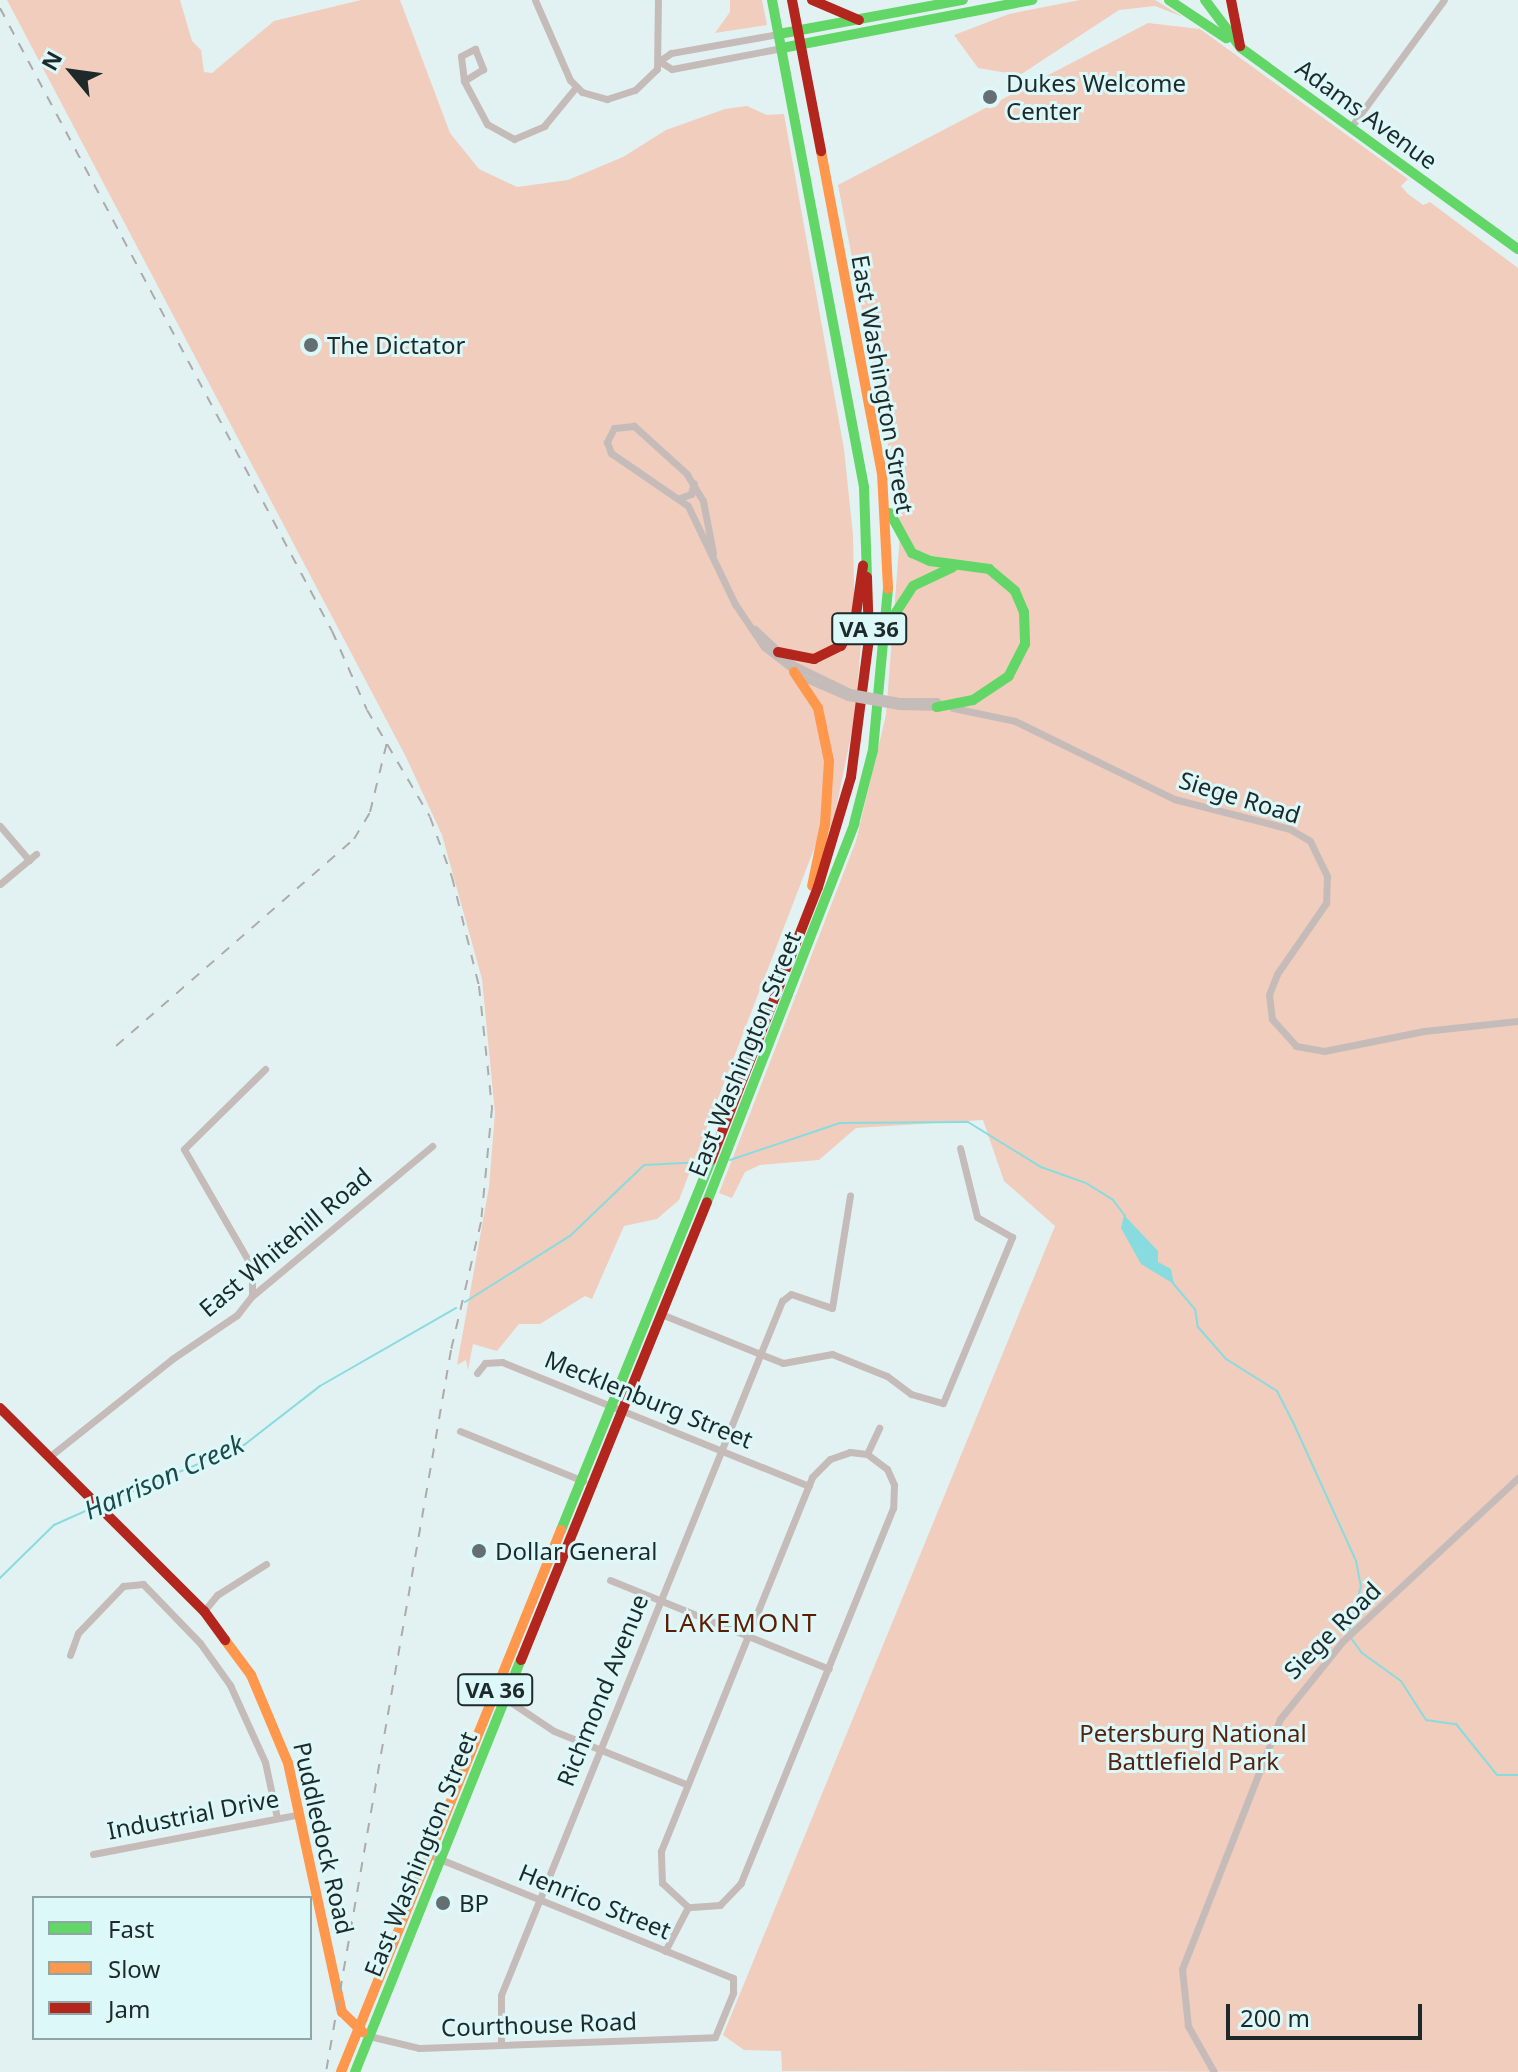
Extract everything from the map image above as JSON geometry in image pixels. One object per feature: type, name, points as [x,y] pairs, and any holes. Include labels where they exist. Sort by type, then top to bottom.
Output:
[{"type":"main road","name":"East Washington Street","points":[[341,2072],[356,2028],[805,923],[840,818],[860,730],[869,638],[867,519],[772,0]]},
{"type":"main road","name":"East Washington Street","points":[[355,2072],[850,839],[877,724],[888,626],[884,498],[792,0]]},
{"type":"main road","points":[[812,0],[859,20]]},
{"type":"main road","points":[[779,34],[963,0]]},
{"type":"main road","points":[[782,48],[1032,0]]},
{"type":"main road","points":[[1169,0],[1241,48]]},
{"type":"main road","name":"Adams Avenue","points":[[1205,0],[1241,48],[1518,249]]},
{"type":"main road","points":[[1231,0],[1241,48]]},
{"type":"main road","points":[[887,15],[889,27]]},
{"type":"main road","points":[[884,498],[897,533],[912,553],[930,561],[989,569],[1011,587],[1024,612],[1023,650],[1004,680],[973,700],[937,704]]},
{"type":"main road","points":[[778,652],[818,659],[848,638],[859,600],[867,519]]},
{"type":"main road","points":[[888,626],[913,586],[946,568],[982,571],[1009,592],[1021,625],[1010,666],[983,690],[937,704]]},
{"type":"main road","points":[[794,672],[818,708],[829,761],[825,824],[805,923]]},
{"type":"main road","name":"Puddledock Road","points":[[0,1408],[204,1611],[263,1699],[282,1742],[339,2001],[356,2028]]},
{"type":"main road","points":[[356,2028],[368,2035]]},
{"type":"street","points":[[535,0],[576,87],[591,96],[615,99],[644,85],[659,61],[671,53],[779,34]]},
{"type":"street","points":[[658,0],[659,61]]},
{"type":"street","points":[[1351,127],[1444,0]]},
{"type":"street","points":[[659,61],[672,69],[782,48]]},
{"type":"street","points":[[464,81],[483,69],[475,49],[461,56],[464,81],[487,124],[514,139],[544,126],[576,87]]},
{"type":"street","name":"Siege Road","points":[[713,553],[706,511],[694,483],[635,427],[614,428],[607,442],[611,453],[680,498],[713,553],[745,619],[764,647],[794,672],[849,695],[899,704],[937,704],[1015,721],[1174,799],[1290,829],[1310,841],[1325,868],[1326,903],[1277,974],[1269,995],[1272,1019],[1296,1046],[1324,1051],[1424,1031],[1518,1021]]},
{"type":"street","points":[[680,498],[691,494],[694,483]]},
{"type":"street","name":"Siege Road","points":[[745,619],[778,652],[814,678],[849,695]]},
{"type":"street","points":[[0,826],[29,860]]},
{"type":"street","points":[[0,884],[36,854]]},
{"type":"street","points":[[251,1297],[252,1267],[184,1149],[265,1069]]},
{"type":"street","name":"East Whitehill Road","points":[[49,1457],[183,1351],[237,1315],[251,1297],[432,1146]]},
{"type":"street","points":[[648,1309],[760,1355],[791,1363],[816,1354],[832,1354],[887,1376],[938,1404],[949,1392],[1012,1237],[977,1217],[960,1148]]},
{"type":"street","name":"Richmond Avenue","points":[[501,2044],[501,1995],[760,1355],[787,1295],[832,1308],[850,1195]]},
{"type":"street","name":"Mecklenburg Street","points":[[477,1373],[485,1363],[502,1362],[809,1486]]},
{"type":"street","points":[[867,1454],[879,1428]]},
{"type":"street","points":[[460,1431],[592,1485]]},
{"type":"street","points":[[847,1452],[867,1454],[887,1469],[895,1500],[738,1889],[720,1905],[688,1907],[666,1890],[659,1866],[688,1785],[809,1486],[830,1459],[847,1452]]},
{"type":"street","name":"Siege Road","points":[[1214,2072],[1188,2026],[1182,1969],[1280,1719],[1343,1641],[1518,1478]]},
{"type":"street","points":[[204,1611],[217,1595],[266,1564]]},
{"type":"street","points":[[610,1580],[829,1669]]},
{"type":"street","points":[[70,1655],[78,1633],[123,1586],[143,1584],[200,1643],[230,1685],[265,1762],[277,1818]]},
{"type":"street","points":[[494,1693],[554,1731],[688,1785]]},
{"type":"street","name":"Industrial Drive","points":[[93,1854],[300,1814]]},
{"type":"street","name":"Henrico Street","points":[[428,1854],[735,1980],[715,2037]]},
{"type":"street","points":[[665,1951],[688,1907]]},
{"type":"street","name":"Courthouse Road","points":[[368,2035],[400,2047],[715,2037]]},
{"type":"green space","points":[[7,0],[180,0],[192,41],[201,50],[204,72],[212,73],[274,21],[361,0],[400,0],[450,133],[479,169],[517,187],[568,180],[623,157],[666,130],[725,109],[747,106],[767,115],[784,114],[844,449],[853,535],[855,630],[862,631],[855,716],[832,828],[819,836],[679,1200],[657,1219],[624,1226],[592,1299],[585,1296],[540,1324],[519,1324],[497,1351],[473,1344],[468,1370],[466,1360],[457,1365],[489,1187],[495,1113],[482,979],[442,835],[406,757]]},
{"type":"green space","points":[[730,0],[762,0],[767,25],[715,33],[730,12]]},
{"type":"green space","points":[[1080,0],[1155,0],[1183,17],[1155,6],[1119,10],[1020,75],[978,68],[954,35],[1009,14]]},
{"type":"green space","name":"Petersburg National Battlefield Park","points":[[1148,23],[1200,29],[1408,179],[1401,186],[1408,194],[1423,205],[1430,202],[1518,268],[1518,2072],[782,2071],[781,2051],[744,2050],[723,2035],[1055,1226],[1004,1181],[983,1120],[856,1128],[819,1160],[760,1165],[745,1172],[732,1198],[719,1193],[856,841],[886,715],[900,535],[897,492],[838,185]]},
{"type":"water","points":[[1124,1215],[1158,1251],[1158,1262],[1171,1269],[1174,1284],[1141,1264],[1121,1228]]},
{"type":"waterway","name":"Harrison Creek","points":[[730,1160],[840,1123],[968,1122],[1041,1167],[1086,1183],[1113,1200],[1125,1216]]},
{"type":"waterway","name":"Harrison Creek","points":[[465,1302],[570,1236],[644,1165],[704,1162]]},
{"type":"waterway","points":[[1172,1282],[1195,1309],[1198,1327],[1226,1359],[1277,1391],[1293,1422],[1356,1561],[1361,1586],[1349,1632]]},
{"type":"waterway","name":"Harrison Creek","points":[[102,1504],[244,1445],[320,1386],[456,1308]]},
{"type":"waterway","name":"Harrison Creek","points":[[0,1578],[54,1525],[92,1508]]},
{"type":"waterway","points":[[1351,1638],[1362,1653],[1401,1681],[1426,1720],[1456,1724],[1497,1775],[1518,1775]]},
{"type":"railway","points":[[0,8],[332,631],[367,710],[430,817],[452,877],[479,986],[492,1108],[481,1222],[451,1350],[326,2072]]},
{"type":"railway","points":[[116,1046],[354,839],[370,812],[387,742]]},
{"type":"traffic: fast","points":[[772,0],[864,487],[867,577]]},
{"type":"traffic: fast","points":[[779,34],[963,0]]},
{"type":"traffic: fast","points":[[782,48],[1032,0]]},
{"type":"traffic: fast","points":[[1169,0],[1226,38]]},
{"type":"traffic: fast","points":[[1205,0],[1241,48],[1518,249]]},
{"type":"traffic: fast","points":[[890,513],[912,553],[930,561],[989,569],[1015,591],[1024,612],[1025,644],[1009,676],[973,700],[937,707]]},
{"type":"traffic: fast","points":[[889,623],[913,586],[953,567]]},
{"type":"traffic: fast","points":[[707,1202],[854,824],[873,750],[888,589]]},
{"type":"traffic: fast","points":[[561,1530],[711,1160]]},
{"type":"traffic: fast","points":[[355,2072],[521,1660]]},
{"type":"traffic: slow","points":[[821,151],[882,473],[888,589]]},
{"type":"traffic: slow","points":[[794,672],[818,708],[829,761],[825,824],[812,886]]},
{"type":"traffic: slow","points":[[341,2072],[561,1530]]},
{"type":"traffic: slow","points":[[225,1640],[251,1675],[288,1763],[342,2012],[363,2032]]},
{"type":"traffic: jam","points":[[792,0],[821,151]]},
{"type":"traffic: jam","points":[[812,0],[859,20]]},
{"type":"traffic: jam","points":[[1231,0],[1240,46]]},
{"type":"traffic: jam","points":[[778,652],[814,659],[841,646],[855,622],[863,566]]},
{"type":"traffic: jam","points":[[711,1160],[818,887],[851,777],[869,638],[867,577]]},
{"type":"traffic: jam","points":[[521,1660],[707,1202]]},
{"type":"traffic: jam","points":[[0,1408],[204,1611],[225,1640]]},
{"type":"place","name":"Dukes Welcome Center","points":[[990,97]]},
{"type":"place","name":"The Dictator","points":[[311,345]]},
{"type":"place","name":"Dollar General","points":[[479,1551]]},
{"type":"place","name":"BP","points":[[443,1903]]},
{"type":"district","name":"LAKEMONT","points":[[741,1623]]}]
